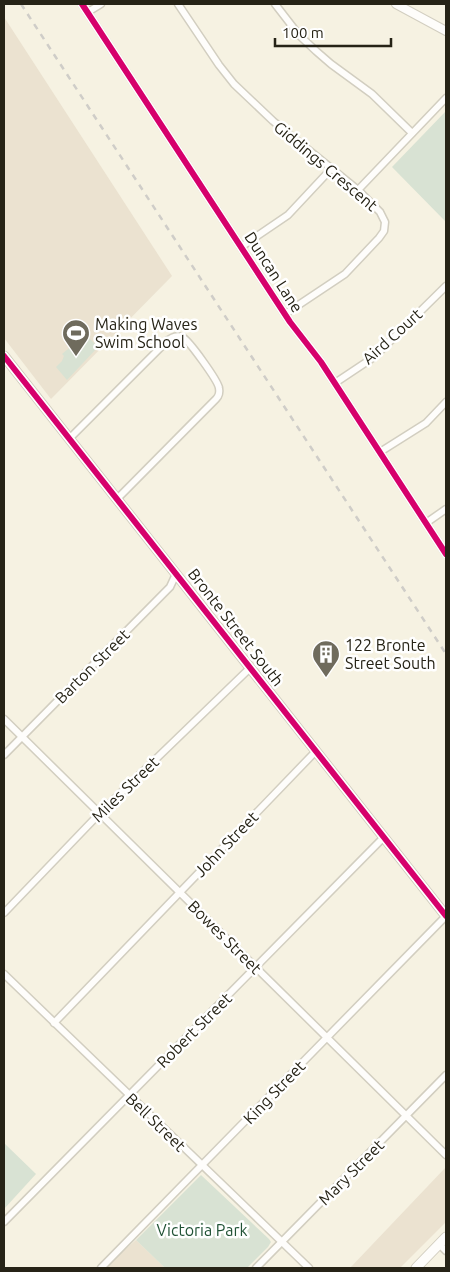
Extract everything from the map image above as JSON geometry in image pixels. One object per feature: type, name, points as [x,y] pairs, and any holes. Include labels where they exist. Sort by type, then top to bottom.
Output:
[{"type":"main road","name":"Bronte Street South","points":[[4,356],[446,916]]},
{"type":"main road","points":[[416,1268],[443,1240]]},
{"type":"street","name":"Duncan Lane","points":[[82,4],[285,314],[335,383],[446,554]]},
{"type":"street","points":[[88,12],[101,4]]},
{"type":"street","name":"Giddings Crescent","points":[[178,4],[234,84],[273,121],[358,190],[383,216],[385,227],[382,235],[341,278],[285,314]]},
{"type":"street","points":[[275,4],[299,35],[332,64],[372,94],[412,133]]},
{"type":"street","points":[[396,4],[446,31]]},
{"type":"street","points":[[358,190],[446,98]]},
{"type":"street","points":[[241,247],[288,215],[332,168]]},
{"type":"street","name":"Aird Court","points":[[335,383],[374,357],[446,286]]},
{"type":"street","points":[[69,439],[168,340],[180,336],[190,343],[219,386],[219,394],[116,499]]},
{"type":"street","points":[[380,452],[426,423],[446,402]]},
{"type":"street","points":[[426,523],[446,509]]},
{"type":"street","name":"Barton Street","points":[[4,755],[170,587],[176,574]]},
{"type":"street","name":"Miles Street","points":[[4,913],[100,814],[250,668]]},
{"type":"street","name":"Bowes Street","points":[[4,719],[446,1155]]},
{"type":"street","name":"John Street","points":[[54,1023],[316,751]]},
{"type":"street","name":"Robert Street","points":[[4,1222],[384,837]]},
{"type":"street","name":"King Street","points":[[101,1268],[446,916]]},
{"type":"street","name":"Bell Street","points":[[4,974],[309,1268]]},
{"type":"street","name":"Mary Street","points":[[256,1268],[446,1075]]},
{"type":"street","points":[[443,1240],[446,1251]]},
{"type":"shaded area","points":[[4,17],[172,276],[51,399],[4,338]]},
{"type":"shaded area","points":[[446,1167],[446,1222],[400,1268],[350,1268]]},
{"type":"shaded area","points":[[136,1240],[165,1268],[104,1268]]},
{"type":"green space","points":[[446,111],[446,222],[392,167]]},
{"type":"green space","name":"Making Waves Swim School","points":[[85,334],[98,347],[67,380],[56,367],[62,361],[64,356],[62,354],[74,344],[76,346]]},
{"type":"green space","points":[[4,1143],[36,1174],[4,1209]]},
{"type":"green space","name":"Victoria Park","points":[[201,1175],[271,1242],[247,1268],[165,1268],[136,1240]]},
{"type":"railway","points":[[21,4],[446,654]]},
{"type":"cycle path","points":[[82,4],[290,322],[321,362],[446,554]]},
{"type":"cycle path","points":[[4,356],[446,916]]},
{"type":"place","name":"Making Waves Swim School","points":[[76,357]]},
{"type":"place","name":"122 Bronte Street South","points":[[326,678]]}]
